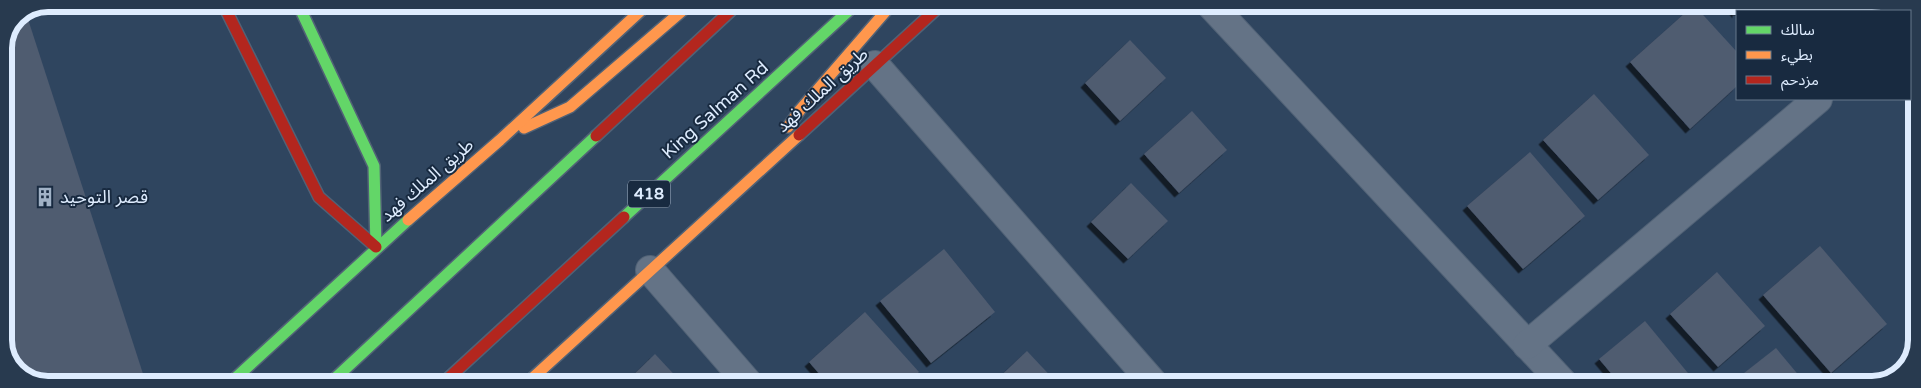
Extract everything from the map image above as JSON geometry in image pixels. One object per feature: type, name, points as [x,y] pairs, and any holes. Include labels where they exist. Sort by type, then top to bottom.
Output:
[{"type":"main road","points":[[227,12],[319,197],[376,247]]},
{"type":"main road","points":[[302,12],[374,166],[376,247]]},
{"type":"main road","name":"طريق الملك فهد","points":[[238,376],[376,247],[500,140],[639,12]]},
{"type":"main road","points":[[500,140],[570,107],[681,12]]},
{"type":"main road","points":[[338,376],[729,12]]},
{"type":"main road","name":"King Salman Rd","points":[[451,376],[847,12]]},
{"type":"main road","points":[[752,177],[800,110],[885,12]]},
{"type":"main road","name":"طريق الملك فهد","points":[[535,376],[933,12]]},
{"type":"street","points":[[1217,12],[1556,376]]},
{"type":"street","points":[[875,65],[1147,376]]},
{"type":"street","points":[[1527,345],[1817,100]]},
{"type":"street","points":[[650,270],[742,376]]},
{"type":"building","points":[[1686,12],[1700,12],[1736,51],[1736,87],[1690,129],[1630,62]]},
{"type":"building","name":"قصر التوحيد","points":[[28,20],[144,376],[42,375],[27,368],[15,353],[13,346],[12,49],[15,35],[23,23]]},
{"type":"building","points":[[1130,40],[1166,78],[1120,121],[1085,83]]},
{"type":"building","points":[[1594,94],[1649,155],[1598,200],[1543,140]]},
{"type":"building","points":[[1192,111],[1227,150],[1179,193],[1144,154]]},
{"type":"building","points":[[1530,152],[1585,216],[1523,269],[1467,206]]},
{"type":"building","points":[[1131,183],[1168,221],[1128,259],[1091,222]]},
{"type":"building","points":[[1820,246],[1887,324],[1831,373],[1763,295]]},
{"type":"building","points":[[944,249],[995,312],[931,363],[880,301]]},
{"type":"building","points":[[1717,272],[1765,326],[1718,367],[1670,314]]},
{"type":"building","points":[[865,312],[919,372],[915,376],[821,376],[809,362]]},
{"type":"building","points":[[1645,321],[1690,376],[1613,376],[1599,359]]},
{"type":"building","points":[[1776,348],[1799,376],[1740,376]]},
{"type":"building","points":[[1027,351],[1050,376],[1000,376]]},
{"type":"building","points":[[655,354],[676,376],[632,376]]},
{"type":"traffic: fast","points":[[302,12],[374,166],[376,247]]},
{"type":"traffic: fast","points":[[624,217],[847,12]]},
{"type":"traffic: fast","points":[[338,376],[596,136]]},
{"type":"traffic: fast","points":[[238,376],[408,220]]},
{"type":"traffic: slow","points":[[408,220],[500,140],[639,12]]},
{"type":"traffic: slow","points":[[524,128],[570,107],[681,12]]},
{"type":"traffic: slow","points":[[788,127],[800,110],[885,12]]},
{"type":"traffic: slow","points":[[535,376],[799,135]]},
{"type":"traffic: jam","points":[[227,12],[319,197],[376,247]]},
{"type":"traffic: jam","points":[[596,136],[729,12]]},
{"type":"traffic: jam","points":[[799,135],[933,12]]},
{"type":"traffic: jam","points":[[451,376],[624,217]]},
{"type":"place","name":"قصر التوحيد","points":[[45,197]]}]
